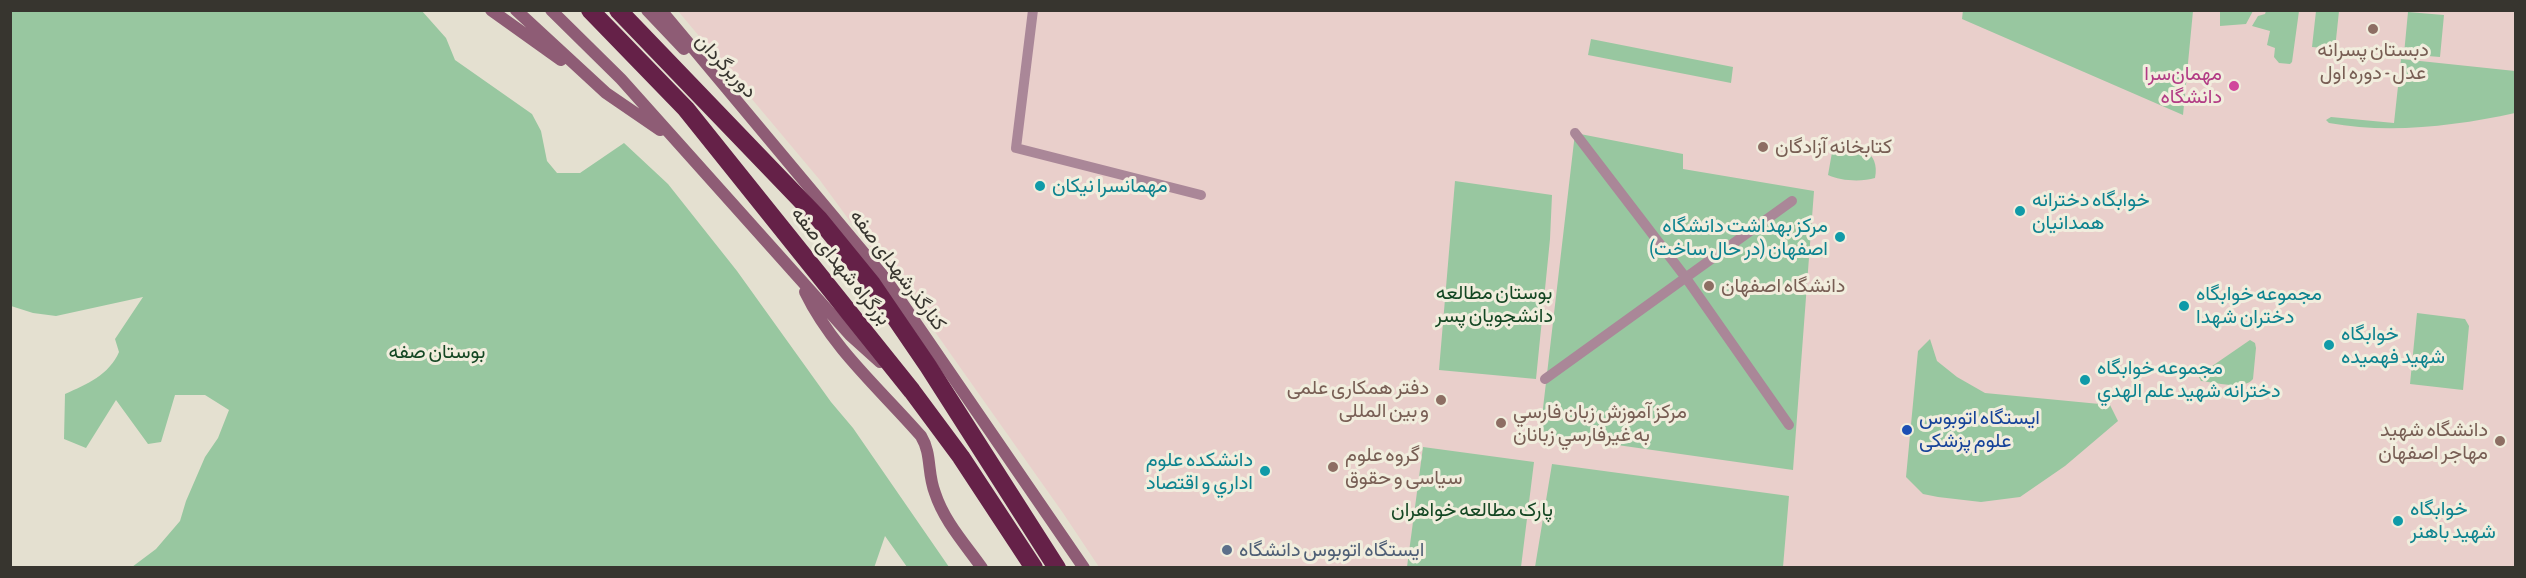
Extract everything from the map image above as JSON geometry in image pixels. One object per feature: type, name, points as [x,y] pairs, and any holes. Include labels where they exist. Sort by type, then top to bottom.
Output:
[{"type":"highway","name":"بزرگراه شهدای صفه","points":[[590,10],[686,109],[912,391],[961,457],[1034,567]]},
{"type":"highway","name":"بزرگراه شهدای صفه","points":[[618,10],[819,219],[872,284],[928,366],[1057,567]]},
{"type":"main road","points":[[491,10],[676,141]]},
{"type":"main road","points":[[516,10],[606,93]]},
{"type":"main road","points":[[551,10],[621,79],[850,335],[912,391]]},
{"type":"main road","name":"دوربرگردان","points":[[647,10],[753,122]]},
{"type":"main road","name":"کنارگذرشهدای صفه","points":[[661,10],[885,278],[1084,567]]},
{"type":"main road","points":[[798,277],[812,306],[840,346],[921,436],[929,455],[928,471],[941,511],[982,567]]},
{"type":"main road","points":[[1023,514],[1063,567]]},
{"type":"street","points":[[1033,10],[1016,148],[1201,195]]},
{"type":"street","points":[[1575,133],[1686,278],[1789,425]]},
{"type":"street","points":[[1545,379],[1792,201]]},
{"type":"shaded area","name":"دانشگاه اصفهان","points":[[678,11],[2515,11],[2515,567],[1099,567],[909,295],[819,179]]},
{"type":"green space","name":"بوستان صفه","points":[[11,10],[422,11],[446,38],[455,60],[532,114],[541,131],[547,161],[557,173],[580,173],[624,143],[668,184],[737,271],[831,402],[853,428],[949,567],[907,567],[885,536],[874,568],[132,567],[156,549],[180,521],[205,457],[218,438],[229,410],[205,395],[175,395],[161,442],[148,444],[116,400],[86,448],[64,439],[65,394],[97,378],[115,360],[119,352],[115,339],[143,297],[56,316],[33,313],[11,306]]},
{"type":"green space","points":[[1963,10],[2193,11],[2183,115],[1962,19]]},
{"type":"green space","points":[[2220,11],[2253,11],[2246,24],[2220,26]]},
{"type":"green space","points":[[2266,11],[2299,11],[2290,64],[2279,63],[2274,57],[2275,48],[2267,45],[2270,31],[2252,26],[2258,16],[2265,14]]},
{"type":"green space","points":[[2316,11],[2339,11],[2335,49],[2312,47]]},
{"type":"green space","points":[[2408,12],[2444,15],[2440,57],[2404,54]]},
{"type":"green space","points":[[1591,39],[1733,67],[1731,83],[1588,55]]},
{"type":"green space","points":[[2401,59],[2515,71],[2515,113],[2446,125],[2399,128],[2352,126],[2329,123],[2326,120],[2331,117],[2394,123]]},
{"type":"green space","points":[[1575,133],[1683,154],[1683,169],[1814,191],[1793,470],[1540,434]]},
{"type":"green space","points":[[1834,141],[1858,146],[1865,150],[1874,161],[1875,178],[1851,180],[1828,175]]},
{"type":"green space","name":"بوستان مطالعه دانشجویان پسر","points":[[1455,181],[1552,195],[1550,239],[1536,379],[1439,370]]},
{"type":"green space","points":[[2417,313],[2465,319],[2469,326],[2463,390],[2410,384]]},
{"type":"green space","points":[[1930,339],[1937,361],[1957,377],[1985,393],[2110,405],[2118,421],[2065,466],[2020,497],[1981,502],[1923,494],[1906,477],[1918,351]]},
{"type":"green space","points":[[2250,340],[2255,343],[2256,348],[2253,379],[2249,383],[2236,385],[2201,381],[2199,377],[2202,373]]},
{"type":"green space","name":"پارک مطالعه خواهران","points":[[1423,447],[1534,462],[1521,567],[1407,567]]},
{"type":"green space","points":[[1552,464],[1789,496],[1783,567],[1535,567]]},
{"type":"place","name":"دبستان پسرانه عدل - دوره اول","points":[[2373,29]]},
{"type":"place","name":"مهمان‌سرا دانشگاه","points":[[2234,86]]},
{"type":"place","name":"کتابخانه آزادگان","points":[[1763,147]]},
{"type":"place","name":"مهمانسرا نیکان","points":[[1040,186]]},
{"type":"place","name":"خوابگاه دخترانه همدانیان","points":[[2020,211]]},
{"type":"place","name":"مرکز بهداشت دانشگاه اصفهان (در حال ساخت)","points":[[1840,237]]},
{"type":"place","name":"دانشگاه اصفهان","points":[[1709,286]]},
{"type":"place","name":"مجموعه خوابگاه دختران شهدا","points":[[2184,306]]},
{"type":"place","name":"خوابگاه شهید فهمیده","points":[[2329,345]]},
{"type":"place","name":"مجموعه خوابگاه دخترانه شهيد علم الهدي","points":[[2085,380]]},
{"type":"place","name":"دفتر همکاری علمی و بین المللی","points":[[1441,400]]},
{"type":"place","name":"مرکز آموزش زبان فارسي به غيرفارسي زبانان","points":[[1501,423]]},
{"type":"place","name":"ایستگاه اتوبوس علوم پزشکی","points":[[1907,430]]},
{"type":"place","name":"دانشگاه شهید مهاجر اصفهان","points":[[2500,441]]},
{"type":"place","name":"گروه علوم سیاسی و حقوق","points":[[1333,467]]},
{"type":"place","name":"دانشکده علوم اداري و اقتصاد","points":[[1265,471]]},
{"type":"place","name":"خوابگاه شهید باهنر","points":[[2398,521]]},
{"type":"place","name":"ایستگاه اتوبوس دانشگاه","points":[[1227,550]]}]
